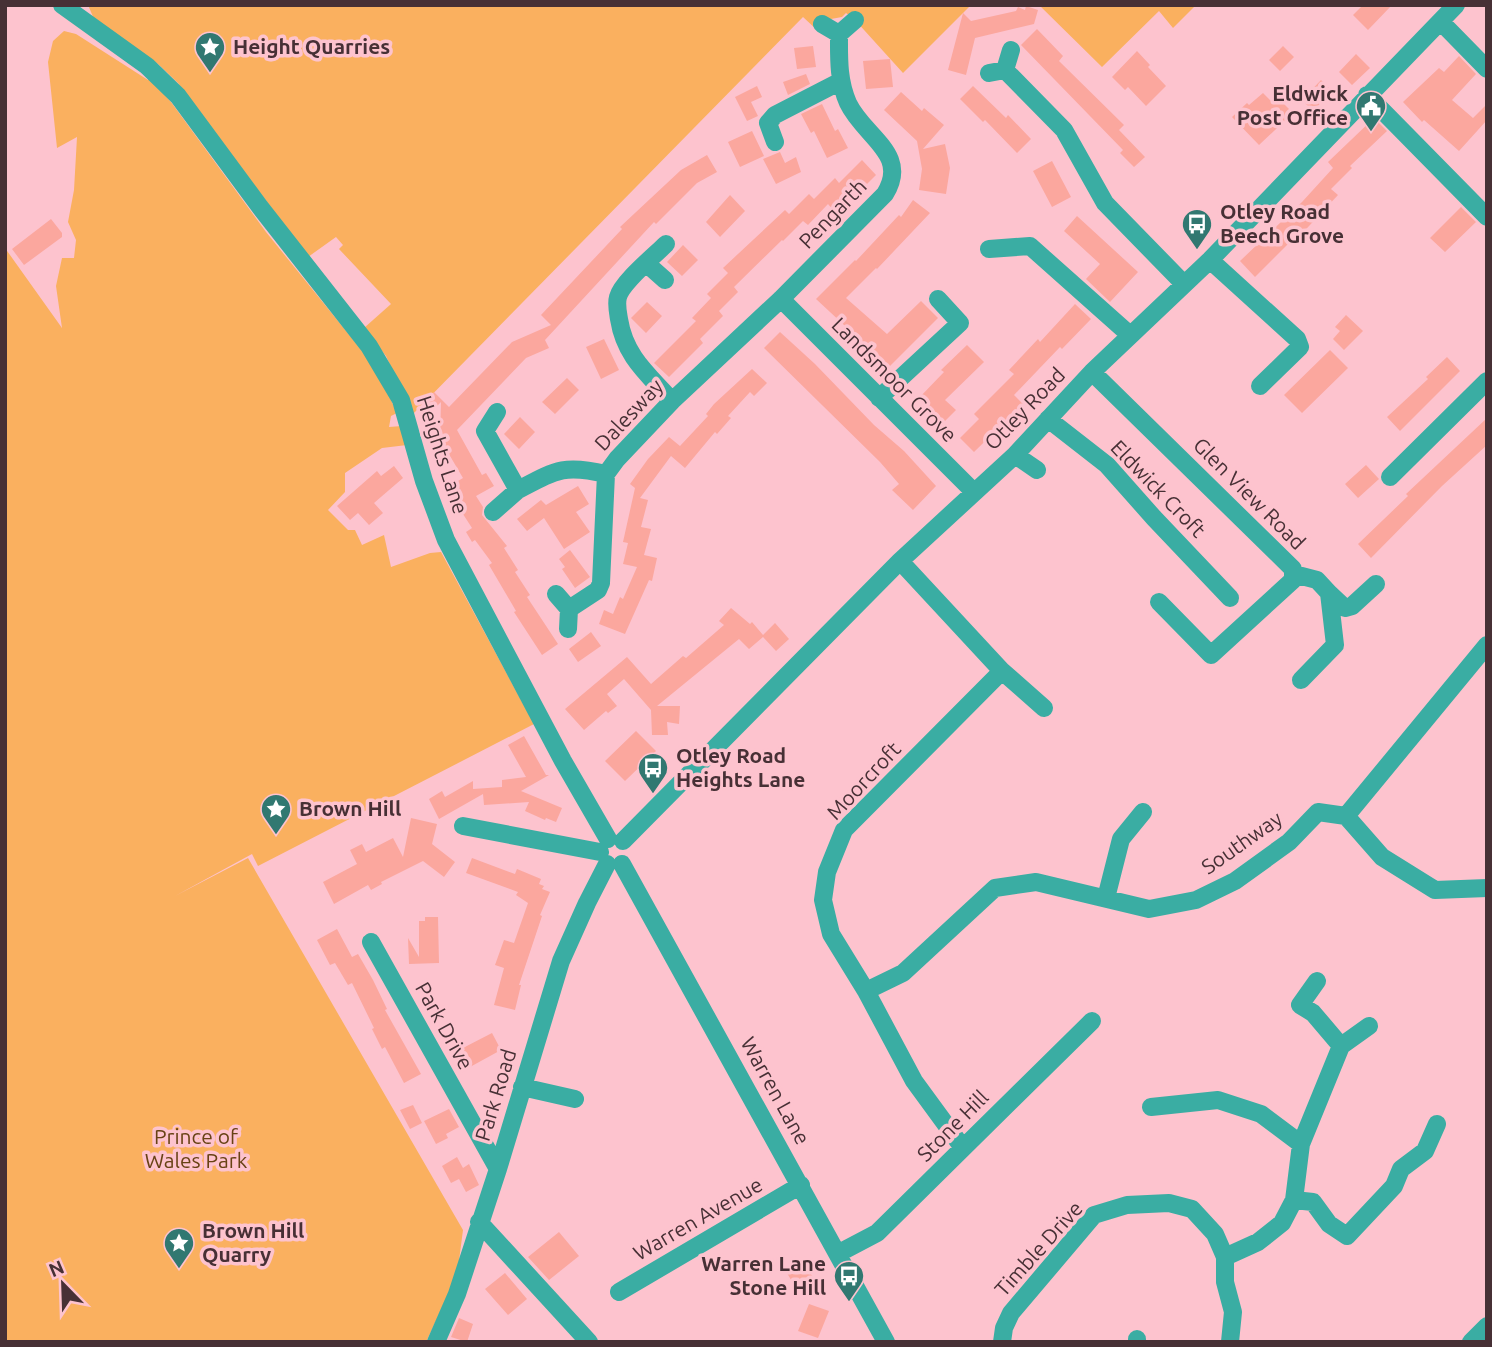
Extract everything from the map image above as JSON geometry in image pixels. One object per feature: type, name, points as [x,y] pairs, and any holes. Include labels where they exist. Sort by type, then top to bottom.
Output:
[{"type":"street","name":"Heights Lane","points":[[62,5],[147,66],[178,96],[260,207],[369,346],[401,400],[424,481],[446,541],[612,852]]},
{"type":"street","name":"Otley Road","points":[[612,852],[900,561],[1014,455],[1092,372],[1210,260],[1456,5]]},
{"type":"street","points":[[822,24],[839,34],[855,20]]},
{"type":"street","points":[[1441,22],[1487,69]]},
{"type":"street","name":"Pengarth","points":[[781,299],[885,194],[892,183],[894,170],[889,155],[856,117],[841,82],[838,66],[839,34]]},
{"type":"street","points":[[1011,50],[997,72],[1064,130],[1105,203],[1184,284]]},
{"type":"street","points":[[775,142],[768,123],[775,116],[841,82]]},
{"type":"street","points":[[1367,95],[1487,217]]},
{"type":"street","points":[[666,244],[618,296],[618,312],[622,338],[629,352],[672,401]]},
{"type":"street","points":[[989,248],[1030,246],[1130,335]]},
{"type":"street","points":[[1210,260],[1297,339],[1300,346],[1259,386]]},
{"type":"street","points":[[647,264],[665,280]]},
{"type":"street","name":"Landsmoor Grove","points":[[781,299],[974,492]]},
{"type":"street","name":"Dalesway","points":[[569,609],[598,590],[601,583],[606,474],[672,401],[781,299]]},
{"type":"street","points":[[879,398],[960,323],[938,299]]},
{"type":"street","name":"Glen View Road","points":[[1092,372],[1293,569],[1293,580],[1211,655],[1159,602]]},
{"type":"street","points":[[1390,477],[1487,381]]},
{"type":"street","points":[[497,412],[476,432],[518,490]]},
{"type":"street","name":"Eldwick Croft","points":[[1048,419],[1107,465],[1230,598]]},
{"type":"street","points":[[1014,455],[1037,470]]},
{"type":"street","points":[[493,512],[518,490],[556,470],[574,468],[606,474]]},
{"type":"street","points":[[900,561],[1002,671],[1044,708]]},
{"type":"street","points":[[1294,574],[1317,580],[1345,608],[1352,606],[1376,584]]},
{"type":"street","points":[[1301,680],[1335,645],[1329,593]]},
{"type":"street","points":[[556,594],[569,609],[568,629]]},
{"type":"street","points":[[1487,645],[1346,816],[1382,857],[1435,890],[1487,888]]},
{"type":"street","name":"Moorcroft","points":[[963,1147],[914,1081],[866,991],[831,934],[823,900],[827,872],[844,830],[1002,671]]},
{"type":"street","points":[[1106,898],[1121,839],[1143,812]]},
{"type":"street","name":"Southway","points":[[866,991],[903,973],[995,888],[1037,882],[1149,909],[1196,900],[1235,881],[1289,842],[1318,812],[1346,816]]},
{"type":"street","points":[[463,826],[612,852]]},
{"type":"street","name":"Park Road","points":[[436,1342],[457,1294],[561,961],[612,852]]},
{"type":"street","name":"Warren Lane","points":[[612,852],[801,1185],[886,1342]]},
{"type":"street","name":"Park Drive","points":[[372,942],[498,1169]]},
{"type":"street","points":[[1317,981],[1300,1005],[1313,1013],[1340,1046]]},
{"type":"street","name":"Stone Hill","points":[[839,1253],[877,1233],[1091,1021]]},
{"type":"street","points":[[1225,1257],[1258,1242],[1282,1223],[1294,1200],[1301,1144],[1340,1046],[1369,1026]]},
{"type":"street","points":[[522,1087],[575,1099]]},
{"type":"street","points":[[1151,1107],[1218,1100],[1261,1114],[1301,1144]]},
{"type":"street","points":[[1294,1200],[1313,1202],[1329,1224],[1347,1236],[1394,1186],[1401,1169],[1426,1150],[1437,1124]]},
{"type":"street","name":"Warren Avenue","points":[[619,1292],[801,1185]]},
{"type":"street","name":"Timble Drive","points":[[1002,1342],[1004,1328],[1011,1313],[1094,1215],[1127,1205],[1169,1203],[1192,1209],[1215,1234],[1225,1257],[1225,1282],[1233,1312],[1230,1342]]},
{"type":"street","points":[[479,1222],[589,1342]]},
{"type":"street","points":[[1471,1342],[1487,1326]]},
{"type":"green space","points":[[88,5],[971,5],[903,73],[846,13],[842,17],[831,19],[817,30],[803,17],[413,414],[386,356],[364,328],[391,304],[339,249],[343,245],[336,237],[308,257],[178,83],[158,64],[94,19]]},
{"type":"green space","points":[[1039,5],[1196,5],[1173,28],[1159,11],[1102,67]]},
{"type":"green space","name":"Prince of Wales Park","points":[[64,31],[76,34],[148,80],[149,77],[171,102],[266,232],[376,368],[397,413],[391,416],[389,427],[402,426],[407,445],[382,448],[345,473],[345,492],[328,510],[348,530],[355,530],[362,545],[384,535],[391,567],[430,553],[441,552],[534,724],[258,866],[252,854],[175,896],[248,858],[463,1230],[457,1276],[426,1342],[5,1342],[5,248],[62,328],[56,286],[62,258],[74,258],[76,240],[68,222],[74,190],[77,137],[57,148],[48,62],[53,41]]},
{"type":"building","points":[[1363,5],[1392,5],[1368,30],[1353,15]]},
{"type":"building","points":[[1026,6],[1038,10],[1034,24],[975,38],[966,75],[948,70],[963,13],[971,21],[1016,11],[1018,7],[1025,10]]},
{"type":"building","points":[[1037,29],[1063,56],[1059,61],[1124,125],[1119,130],[1145,157],[1134,167],[1120,153],[1123,150],[1021,45]]},
{"type":"building","points":[[813,46],[816,67],[797,69],[794,48]]},
{"type":"building","points":[[1283,46],[1294,57],[1280,71],[1269,60]]},
{"type":"building","points":[[1137,51],[1166,86],[1146,106],[1128,87],[1125,90],[1112,77]]},
{"type":"building","points":[[1356,54],[1370,68],[1352,85],[1339,72]]},
{"type":"building","points":[[1459,56],[1476,74],[1452,100],[1473,118],[1487,104],[1487,120],[1459,151],[1424,120],[1422,122],[1403,102],[1439,68],[1444,72]]},
{"type":"building","points":[[890,59],[893,87],[866,89],[863,61]]},
{"type":"building","points":[[806,74],[810,84],[788,95],[783,82]]},
{"type":"building","points":[[1321,80],[1332,91],[1313,111],[1302,100]]},
{"type":"building","points":[[757,86],[762,97],[751,102],[758,116],[747,121],[735,97]]},
{"type":"building","points":[[973,86],[1006,118],[1008,115],[1031,139],[1017,153],[960,99]]},
{"type":"building","points":[[901,92],[922,111],[924,108],[944,125],[923,149],[945,144],[950,168],[946,194],[919,190],[922,169],[917,141],[884,110]]},
{"type":"building","points":[[1263,93],[1272,102],[1277,97],[1293,113],[1259,145],[1232,117]]},
{"type":"building","points":[[822,104],[835,131],[838,129],[848,148],[827,158],[814,131],[811,133],[801,114]]},
{"type":"building","points":[[1374,118],[1387,131],[1350,166],[1352,168],[1331,189],[1338,195],[1295,241],[1293,239],[1255,277],[1240,261],[1302,202],[1333,168],[1328,162]]},
{"type":"building","points":[[752,131],[764,156],[740,167],[728,142]]},
{"type":"building","points":[[780,152],[785,163],[796,157],[801,172],[776,184],[763,159]]},
{"type":"building","points":[[707,155],[717,172],[697,183],[656,224],[654,222],[545,340],[549,348],[526,358],[457,430],[482,475],[486,473],[494,486],[476,496],[483,507],[482,515],[507,546],[504,548],[518,570],[515,572],[530,595],[527,597],[558,644],[542,655],[514,612],[516,611],[489,565],[492,563],[466,532],[472,528],[461,511],[466,508],[453,484],[463,478],[440,439],[441,402],[427,416],[419,408],[434,392],[449,407],[512,342],[551,325],[541,315],[622,229],[620,227],[681,170]]},
{"type":"building","points":[[862,160],[876,175],[860,191],[856,187],[833,210],[828,204],[808,225],[803,221],[782,240],[734,287],[738,292],[719,311],[723,316],[700,339],[703,343],[669,377],[654,363],[696,321],[692,318],[711,298],[707,294],[728,273],[723,268],[785,210],[789,214],[809,194],[814,199],[835,178],[839,183]]},
{"type":"building","points":[[1052,161],[1071,197],[1052,207],[1033,171]]},
{"type":"building","points":[[730,195],[745,211],[720,237],[706,222]]},
{"type":"building","points":[[913,200],[930,213],[846,298],[887,334],[921,301],[938,318],[887,369],[872,351],[816,299],[899,215],[901,217]]},
{"type":"building","points":[[1461,207],[1476,222],[1445,252],[1430,238]]},
{"type":"building","points":[[1077,216],[1138,272],[1110,302],[1086,279],[1100,264],[1064,231]]},
{"type":"building","points":[[51,219],[62,237],[24,265],[12,249]]},
{"type":"building","points":[[683,245],[698,260],[682,276],[667,262]]},
{"type":"building","points":[[647,302],[662,316],[646,333],[631,318]]},
{"type":"building","points":[[1075,304],[1091,319],[1014,395],[1023,404],[974,452],[960,438],[979,419],[974,414],[1014,374],[1009,370],[1038,339],[1040,342]]},
{"type":"building","points":[[1346,315],[1363,331],[1344,350],[1333,339],[1340,331],[1335,327]]},
{"type":"building","points":[[780,332],[904,451],[936,486],[913,510],[892,490],[899,484],[880,462],[764,348]]},
{"type":"building","points":[[604,339],[619,370],[601,379],[586,347]]},
{"type":"building","points":[[967,345],[984,362],[945,400],[956,410],[943,423],[918,399],[944,372],[941,370]]},
{"type":"building","points":[[1330,350],[1348,368],[1302,413],[1284,395]]},
{"type":"building","points":[[1447,357],[1460,371],[1400,431],[1387,417],[1428,379],[1426,377]]},
{"type":"building","points":[[752,369],[767,383],[754,396],[750,392],[728,416],[731,418],[717,434],[715,432],[685,468],[671,456],[640,498],[648,500],[641,527],[651,529],[644,555],[657,558],[652,581],[649,580],[625,634],[599,624],[604,610],[613,614],[620,597],[623,599],[637,567],[623,564],[628,543],[623,542],[635,488],[630,484],[648,459],[669,437],[680,446],[708,416],[706,414],[714,404]]},
{"type":"building","points":[[567,378],[579,390],[555,414],[542,402]]},
{"type":"building","points":[[520,417],[535,432],[519,449],[504,434]]},
{"type":"building","points":[[1487,418],[1487,445],[1371,558],[1358,544],[1408,496],[1406,494]]},
{"type":"building","points":[[1366,465],[1379,479],[1358,498],[1345,484]]},
{"type":"building","points":[[394,466],[403,478],[374,503],[383,513],[369,525],[358,513],[350,520],[337,506],[377,471],[381,476]]},
{"type":"building","points":[[578,486],[589,504],[576,512],[590,532],[564,549],[544,518],[527,531],[517,519],[541,500],[546,505]]},
{"type":"building","points":[[570,550],[590,577],[575,588],[562,569],[565,567],[559,559]]},
{"type":"building","points":[[731,608],[750,624],[752,622],[763,635],[775,623],[789,639],[776,651],[763,637],[749,649],[739,639],[657,706],[680,706],[679,724],[667,722],[668,735],[652,735],[651,710],[624,679],[607,694],[617,706],[608,713],[606,711],[584,730],[565,709],[627,657],[651,684],[724,625],[719,621]]},
{"type":"building","points":[[591,632],[601,646],[578,662],[569,649]]},
{"type":"building","points":[[636,731],[656,751],[625,781],[605,761]]},
{"type":"building","points":[[524,736],[546,775],[549,775],[521,791],[562,808],[556,822],[525,811],[529,802],[484,805],[483,794],[439,819],[429,799],[442,791],[445,797],[473,781],[473,789],[502,787],[502,780],[526,777],[508,745]]},
{"type":"building","points":[[411,818],[437,824],[432,844],[455,862],[444,877],[423,861],[381,882],[382,884],[371,890],[368,885],[334,904],[323,882],[357,864],[350,850],[362,844],[366,852],[393,838],[403,857]]},
{"type":"building","points":[[472,858],[515,874],[517,869],[541,879],[539,884],[544,886],[542,889],[550,892],[540,915],[542,916],[519,985],[515,1010],[494,1005],[504,968],[495,965],[504,940],[514,943],[528,903],[516,895],[518,892],[466,873]]},
{"type":"building","points":[[425,917],[438,917],[439,963],[409,964],[408,938],[419,957],[419,921],[425,921]]},
{"type":"building","points":[[337,929],[352,957],[358,954],[387,1009],[385,1010],[421,1074],[404,1083],[385,1047],[382,1049],[352,983],[348,985],[335,963],[330,965],[317,940]]},
{"type":"building","points":[[492,1033],[501,1050],[470,1067],[461,1049]]},
{"type":"building","points":[[413,1105],[422,1123],[410,1129],[400,1110]]},
{"type":"building","points":[[449,1109],[459,1127],[446,1134],[448,1138],[436,1144],[424,1121]]},
{"type":"building","points":[[457,1157],[463,1168],[469,1164],[479,1185],[466,1192],[459,1179],[451,1183],[442,1166]]},
{"type":"building","points":[[559,1232],[579,1256],[549,1280],[528,1257]]},
{"type":"building","points":[[802,1258],[817,1285],[800,1295],[784,1268]]},
{"type":"building","points":[[505,1273],[527,1299],[508,1315],[485,1289]]},
{"type":"building","points":[[809,1304],[829,1311],[818,1338],[798,1331]]},
{"type":"building","points":[[459,1318],[473,1324],[467,1342],[451,1337]]},
{"type":"place","name":"Height Quarries","points":[[210,74]]},
{"type":"place","name":"Eldwick Post Office","points":[[1371,133]]},
{"type":"place","name":"Otley Road Beech Grove","points":[[1197,251]]},
{"type":"place","name":"Otley Road Heights Lane","points":[[653,795]]},
{"type":"place","name":"Brown Hill","points":[[276,836]]},
{"type":"place","name":"Brown Hill Quarry","points":[[179,1270]]},
{"type":"place","name":"Warren Lane Stone Hill","points":[[849,1303]]}]
